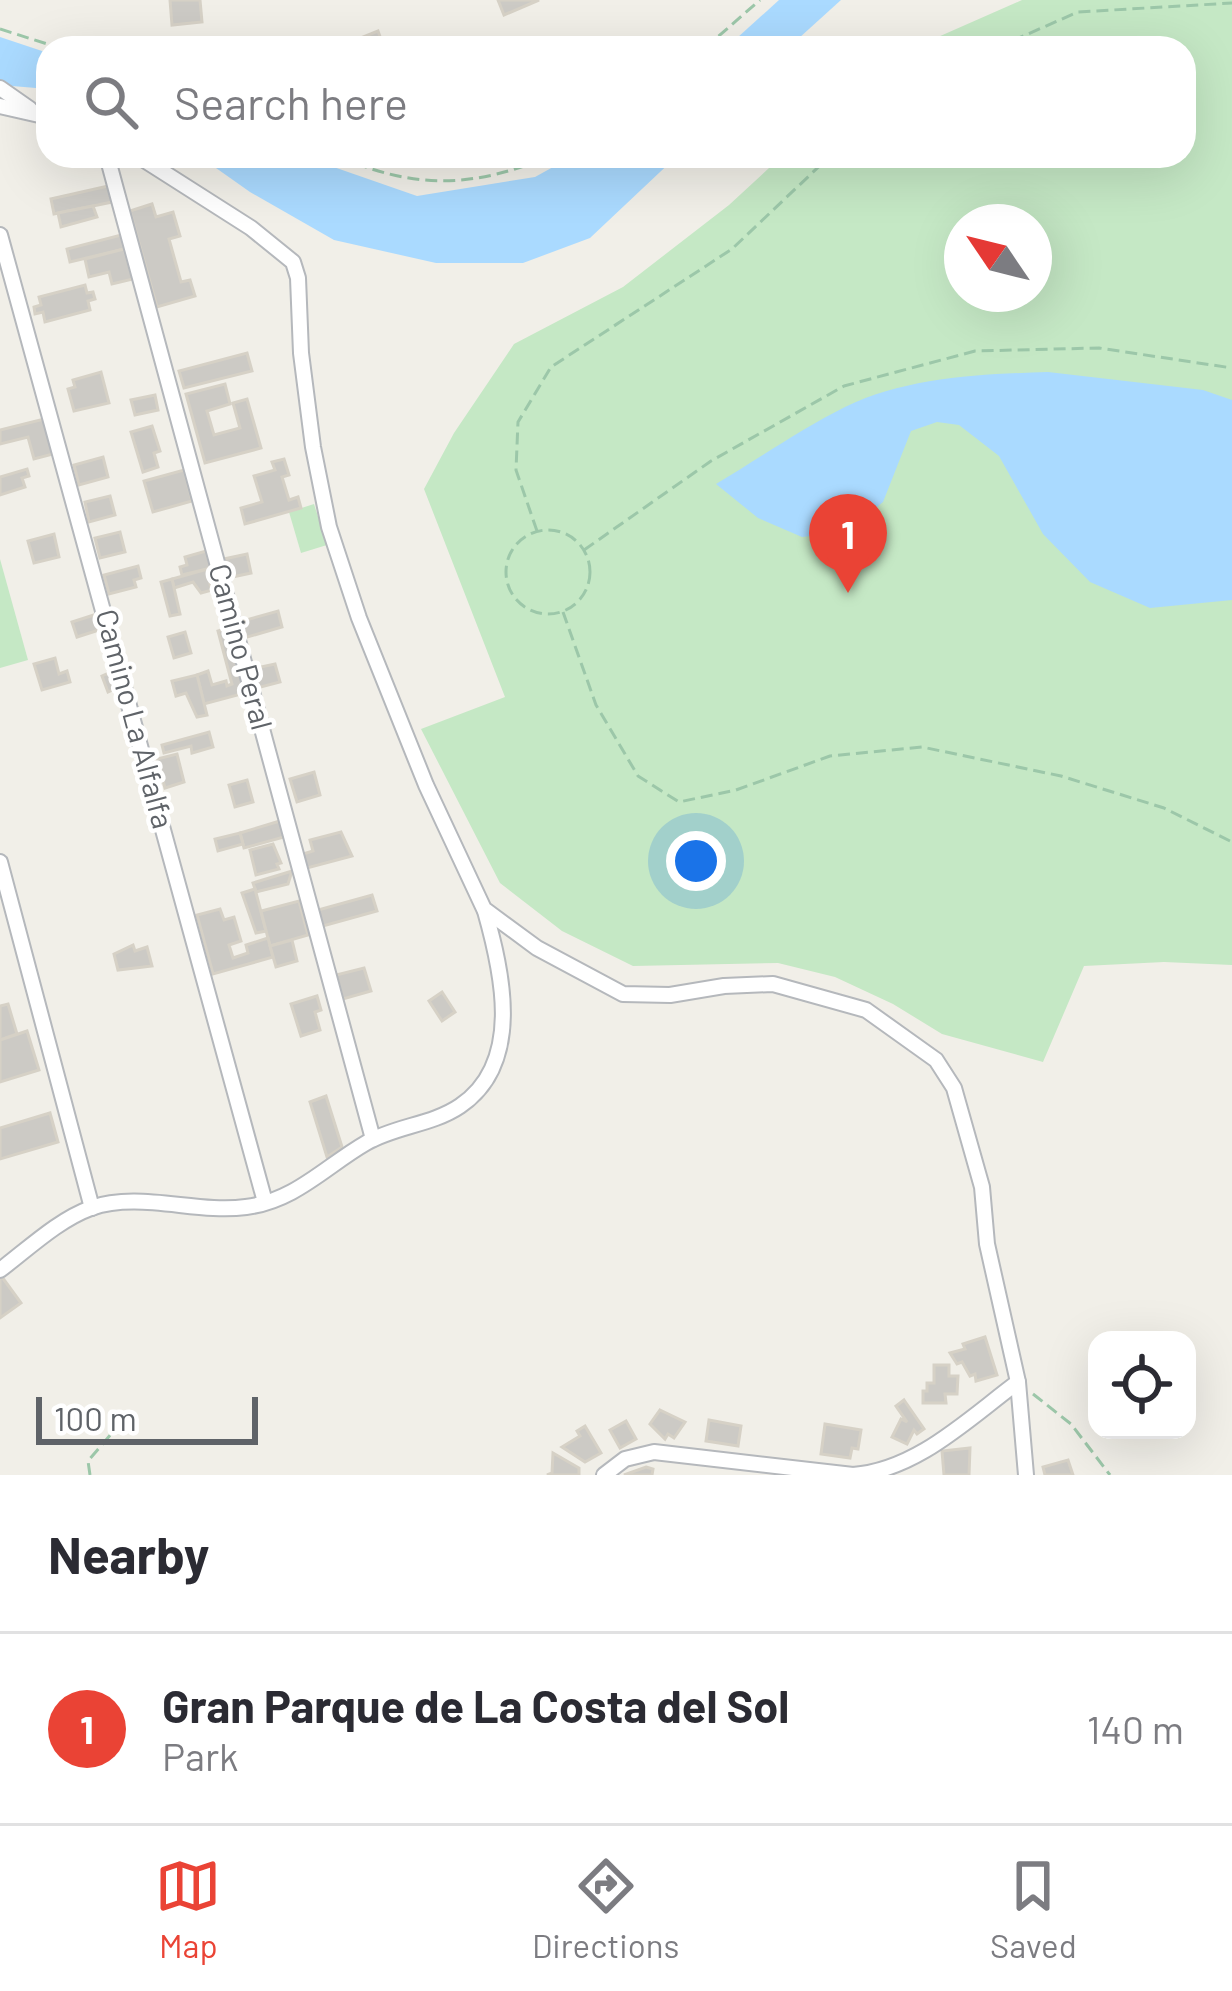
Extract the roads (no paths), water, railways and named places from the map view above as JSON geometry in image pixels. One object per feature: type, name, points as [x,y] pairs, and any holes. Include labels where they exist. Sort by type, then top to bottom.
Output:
[{"type":"street","points":[[0,88],[36,111]]},
{"type":"street","points":[[0,106],[36,113]]},
{"type":"street","name":"Camino Peral","points":[[110,168],[373,1139]]},
{"type":"street","points":[[0,1270],[92,1208],[125,1204],[224,1208],[292,1193],[373,1139],[463,1105],[492,1064],[499,1045],[500,966],[484,909],[418,764],[328,527],[313,447],[293,262],[251,228],[157,168]]},
{"type":"street","name":"Camino La Alfalfa","points":[[0,235],[265,1202]]},
{"type":"street","points":[[0,862],[92,1208]]},
{"type":"street","points":[[484,909],[537,948],[623,994],[670,995],[773,984],[866,1010],[936,1060],[968,1124],[982,1187],[987,1244],[1018,1382],[1026,1475]]},
{"type":"street","points":[[604,1475],[625,1459],[654,1452],[853,1475],[880,1473],[902,1464],[1018,1382]]},
{"type":"water","points":[[779,0],[841,0],[801,36],[739,36]]},
{"type":"water","points":[[0,37],[36,49],[36,88],[0,85]]},
{"type":"water","points":[[216,168],[336,168],[417,196],[535,177],[551,168],[664,168],[590,238],[523,263],[436,263],[334,240]]},
{"type":"water","points":[[1048,372],[1203,390],[1232,400],[1232,600],[1150,608],[1090,582],[1043,534],[999,456],[959,425],[937,422],[911,431],[883,502],[847,532],[802,537],[758,518],[716,484],[812,425],[869,397],[945,379]]},
{"type":"place","name":"Gran Parque de La Costa del Sol","points":[[848,593]]}]
